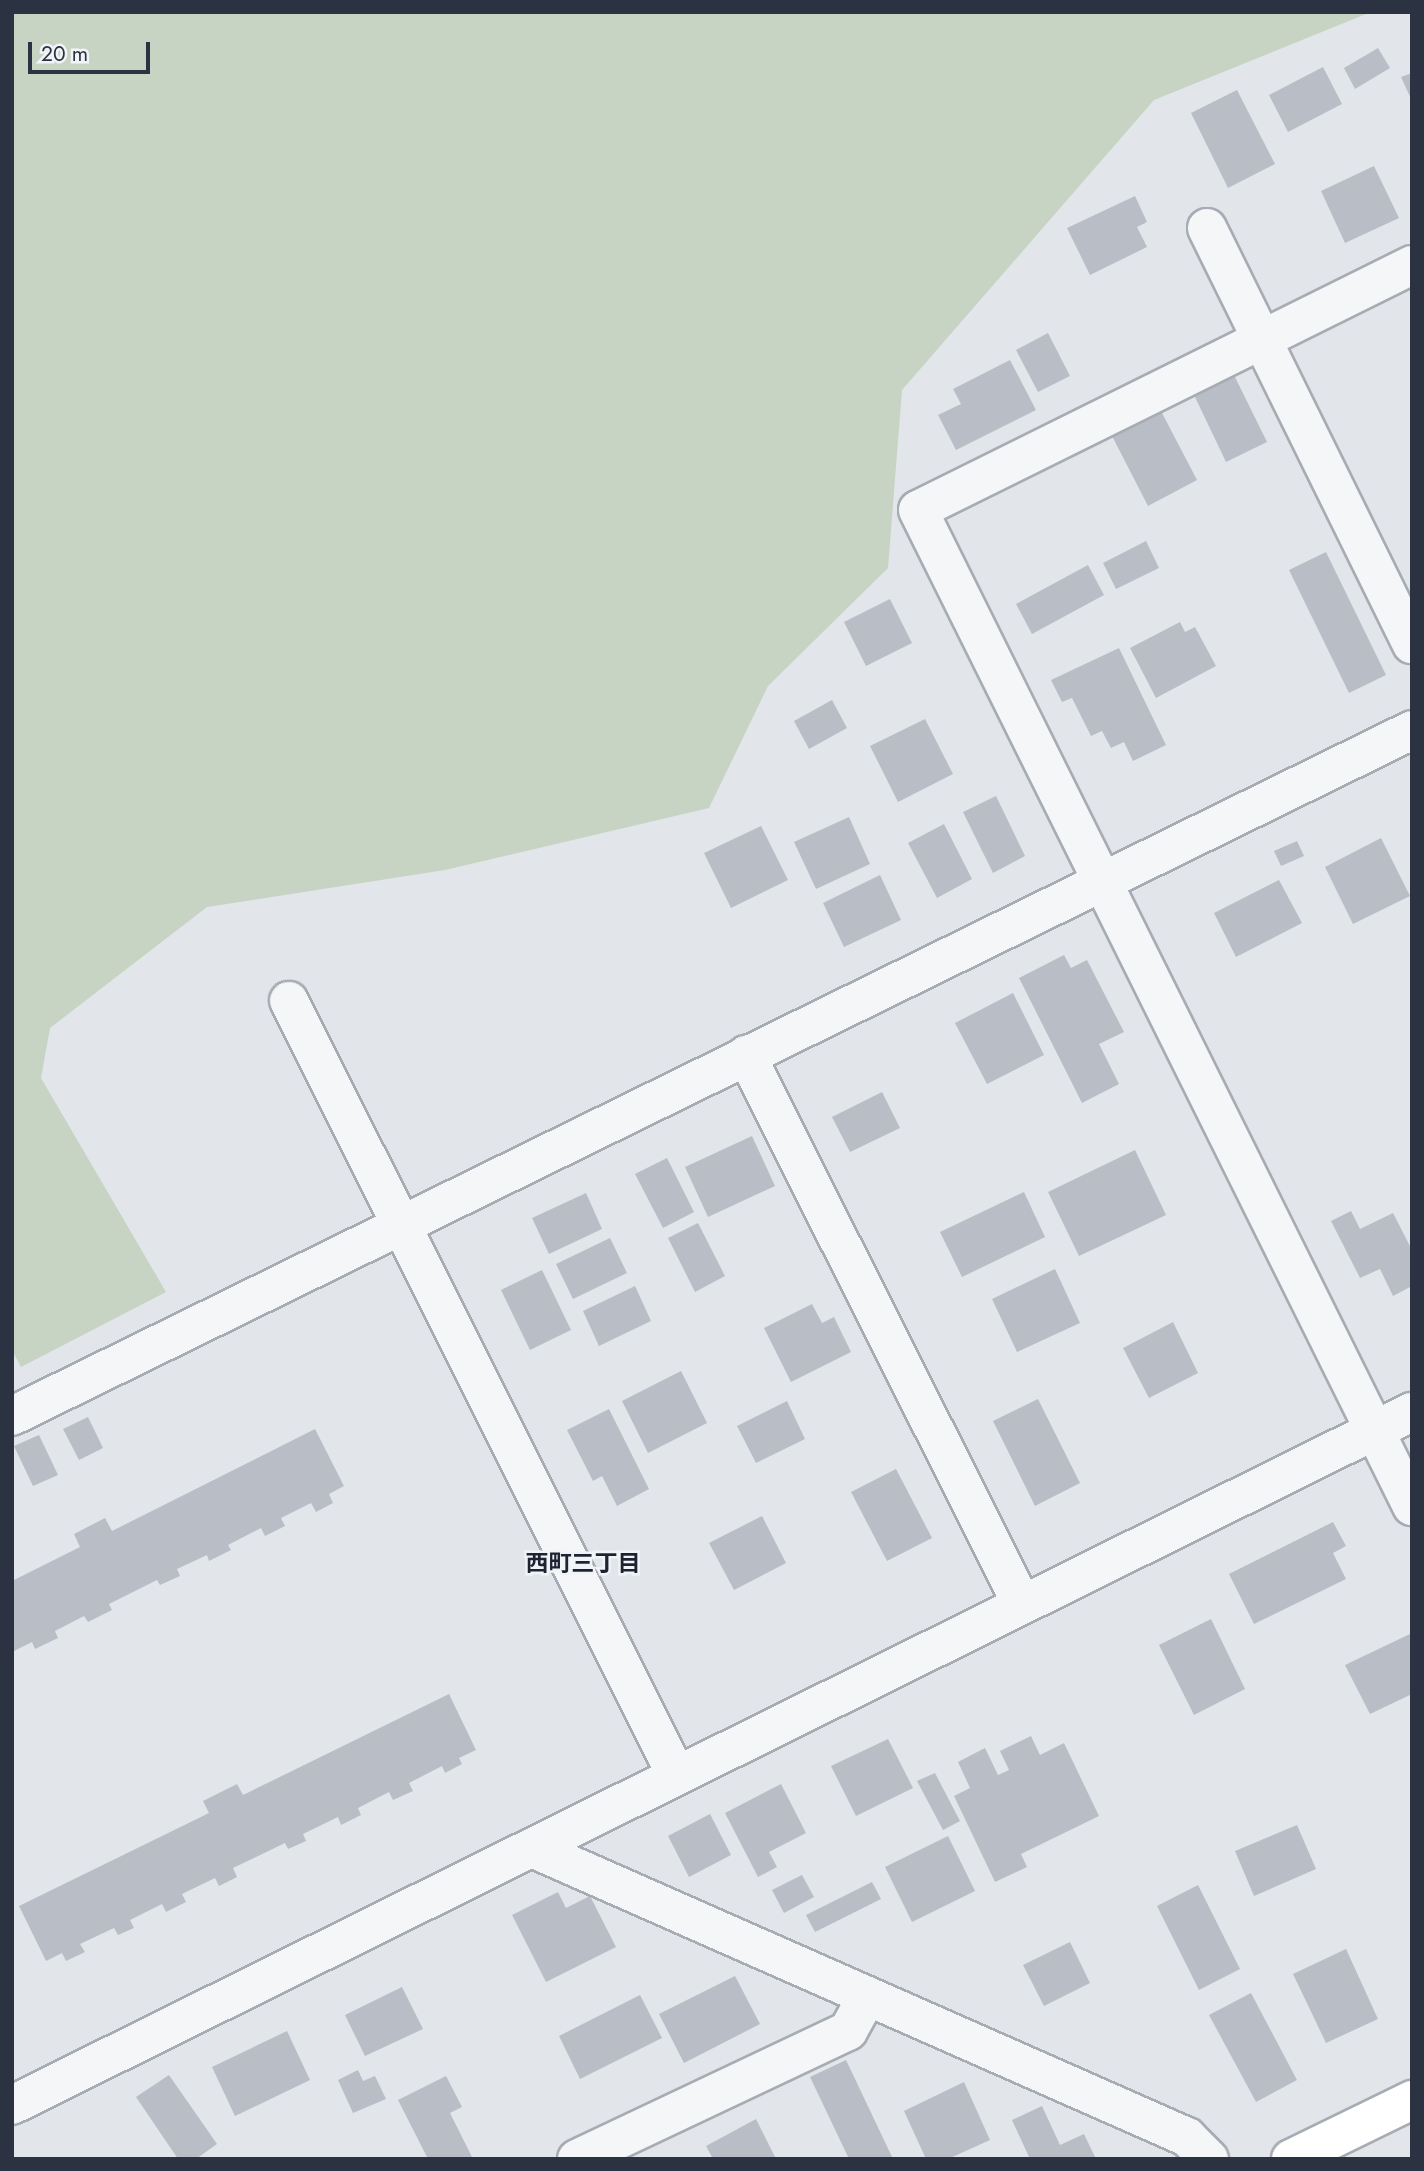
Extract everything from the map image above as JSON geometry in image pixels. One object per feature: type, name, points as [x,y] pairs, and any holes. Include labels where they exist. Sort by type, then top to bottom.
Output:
[{"type":"main road","points":[[1294,2158],[1412,2099]]},
{"type":"street","points":[[1208,228],[1412,644]]},
{"type":"street","points":[[1412,265],[918,510],[1412,1506]]},
{"type":"street","points":[[12,1416],[403,1227],[746,1055],[1412,730]]},
{"type":"street","points":[[289,1001],[676,1775]]},
{"type":"street","points":[[746,1055],[1022,1604]]},
{"type":"street","points":[[12,2105],[1412,1412]]},
{"type":"street","points":[[532,1848],[1187,2137],[1209,2159]]},
{"type":"street","points":[[577,2159],[848,2031],[867,1997]]},
{"type":"green space","points":[[12,12],[1371,12],[1154,100],[902,390],[888,568],[768,686],[709,808],[445,870],[207,907],[50,1028],[41,1078],[166,1292],[21,1367],[12,1350]]},
{"type":"building","points":[[1378,48],[1390,68],[1355,89],[1344,68]]},
{"type":"building","points":[[1323,67],[1342,104],[1288,132],[1269,95]]},
{"type":"building","points":[[1412,73],[1412,101],[1401,77]]},
{"type":"building","points":[[1237,90],[1275,164],[1228,188],[1191,113]]},
{"type":"building","points":[[1374,166],[1399,218],[1345,243],[1321,191]]},
{"type":"building","points":[[1135,196],[1147,222],[1137,227],[1147,247],[1090,275],[1067,228]]},
{"type":"building","points":[[1048,333],[1070,376],[1038,392],[1016,350]]},
{"type":"building","points":[[1010,360],[1036,410],[956,450],[938,415],[961,404],[953,389]]},
{"type":"building","points":[[1234,375],[1267,442],[1226,462],[1194,395]]},
{"type":"building","points":[[1161,411],[1197,480],[1148,506],[1112,436]]},
{"type":"building","points":[[1146,541],[1159,568],[1116,589],[1103,563]]},
{"type":"building","points":[[1326,552],[1386,675],[1349,693],[1289,570]]},
{"type":"building","points":[[1088,565],[1104,595],[1032,634],[1016,604]]},
{"type":"building","points":[[890,599],[912,643],[866,666],[844,622]]},
{"type":"building","points":[[1180,622],[1185,632],[1195,627],[1216,666],[1156,698],[1130,648]]},
{"type":"building","points":[[1119,648],[1166,745],[1133,761],[1124,742],[1111,748],[1102,731],[1091,736],[1072,698],[1062,702],[1051,680]]},
{"type":"building","points":[[832,700],[847,728],[809,749],[794,721]]},
{"type":"building","points":[[925,719],[953,774],[898,802],[870,746]]},
{"type":"building","points":[[996,796],[1025,856],[993,873],[963,812]]},
{"type":"building","points":[[849,817],[870,864],[816,889],[794,842]]},
{"type":"building","points":[[944,824],[972,879],[937,898],[908,843]]},
{"type":"building","points":[[761,826],[788,880],[731,908],[704,853]]},
{"type":"building","points":[[1381,838],[1410,896],[1353,924],[1325,867]]},
{"type":"building","points":[[1297,841],[1304,856],[1281,866],[1274,851]]},
{"type":"building","points":[[880,875],[901,920],[844,947],[823,903]]},
{"type":"building","points":[[1279,880],[1302,923],[1236,957],[1214,913]]},
{"type":"building","points":[[1064,955],[1071,968],[1087,960],[1124,1032],[1099,1044],[1119,1084],[1082,1103],[1019,978]]},
{"type":"building","points":[[1013,993],[1044,1055],[987,1084],[955,1023]]},
{"type":"building","points":[[882,1092],[900,1128],[850,1152],[832,1117]]},
{"type":"building","points":[[752,1136],[775,1186],[708,1217],[685,1167]]},
{"type":"building","points":[[1135,1150],[1166,1215],[1079,1256],[1048,1192]]},
{"type":"building","points":[[667,1158],[694,1212],[663,1228],[635,1174]]},
{"type":"building","points":[[1024,1192],[1045,1237],[962,1277],[940,1232]]},
{"type":"building","points":[[586,1193],[602,1229],[549,1254],[532,1218]]},
{"type":"building","points":[[1351,1211],[1360,1229],[1393,1213],[1412,1250],[1412,1286],[1393,1296],[1380,1269],[1360,1278],[1331,1221]]},
{"type":"building","points":[[698,1223],[725,1276],[695,1292],[668,1238]]},
{"type":"building","points":[[610,1238],[627,1273],[573,1299],[556,1264]]},
{"type":"building","points":[[1055,1269],[1080,1323],[1017,1352],[992,1299]]},
{"type":"building","points":[[542,1270],[571,1330],[530,1350],[501,1290]]},
{"type":"building","points":[[635,1286],[651,1321],[599,1346],[583,1311]]},
{"type":"building","points":[[812,1304],[822,1323],[834,1317],[851,1352],[791,1382],[764,1328]]},
{"type":"building","points":[[1173,1322],[1198,1373],[1149,1398],[1123,1348]]},
{"type":"building","points":[[681,1371],[707,1423],[648,1453],[622,1401]]},
{"type":"building","points":[[1038,1399],[1080,1483],[1035,1506],[993,1421]]},
{"type":"building","points":[[787,1401],[805,1439],[756,1463],[737,1426]]},
{"type":"building","points":[[609,1409],[649,1489],[617,1506],[602,1476],[593,1481],[567,1430]]},
{"type":"building","points":[[88,1417],[103,1448],[79,1460],[63,1429]]},
{"type":"building","points":[[315,1429],[344,1486],[329,1494],[333,1503],[316,1512],[311,1503],[281,1518],[285,1526],[265,1536],[261,1528],[228,1545],[231,1550],[209,1561],[207,1555],[177,1569],[180,1576],[160,1585],[157,1580],[109,1604],[112,1610],[88,1622],[84,1616],[55,1631],[58,1638],[35,1649],[32,1642],[12,1652],[12,1581],[80,1547],[74,1534],[105,1518],[112,1531]]},
{"type":"building","points":[[39,1435],[58,1475],[33,1486],[14,1446]]},
{"type":"building","points":[[896,1469],[932,1538],[887,1561],[851,1492]]},
{"type":"building","points":[[762,1516],[786,1563],[734,1590],[709,1543]]},
{"type":"building","points":[[1333,1522],[1346,1546],[1333,1553],[1346,1579],[1254,1624],[1229,1574]]},
{"type":"building","points":[[1211,1619],[1245,1689],[1194,1715],[1159,1645]]},
{"type":"building","points":[[1412,1633],[1412,1694],[1370,1714],[1345,1665]]},
{"type":"building","points":[[449,1694],[476,1750],[459,1758],[462,1764],[445,1773],[442,1766],[409,1783],[413,1791],[393,1800],[389,1792],[358,1808],[361,1815],[341,1825],[338,1817],[303,1834],[306,1841],[288,1849],[285,1843],[233,1868],[237,1877],[219,1886],[215,1878],[182,1894],[186,1902],[166,1912],[162,1904],[130,1920],[134,1928],[118,1935],[114,1928],[80,1944],[85,1952],[66,1961],[62,1953],[46,1961],[19,1906],[209,1813],[203,1801],[237,1784],[243,1795]]},
{"type":"building","points":[[1031,1736],[1040,1755],[1064,1743],[1099,1816],[1021,1854],[1027,1867],[995,1882],[954,1796],[970,1788],[958,1762],[985,1748],[998,1775],[1009,1770],[1000,1751]]},
{"type":"building","points":[[888,1739],[913,1788],[856,1816],[831,1766]]},
{"type":"building","points":[[935,1773],[960,1821],[943,1830],[917,1781]]},
{"type":"building","points":[[781,1784],[806,1833],[769,1852],[777,1867],[758,1877],[725,1813]]},
{"type":"building","points":[[710,1814],[731,1855],[689,1877],[668,1836]]},
{"type":"building","points":[[1297,1825],[1316,1869],[1254,1896],[1235,1851]]},
{"type":"building","points":[[948,1836],[975,1891],[912,1922],[885,1867]]},
{"type":"building","points":[[802,1875],[814,1897],[784,1913],[772,1890]]},
{"type":"building","points":[[872,1882],[881,1899],[815,1932],[806,1915]]},
{"type":"building","points":[[1198,1885],[1240,1969],[1199,1990],[1157,1906]]},
{"type":"building","points":[[558,1892],[566,1908],[590,1896],[616,1947],[546,1982],[512,1915]]},
{"type":"building","points":[[1070,1942],[1090,1983],[1044,2006],[1023,1965]]},
{"type":"building","points":[[1346,1949],[1378,2019],[1326,2043],[1293,1974]]},
{"type":"building","points":[[735,1976],[760,2024],[684,2063],[659,2014]]},
{"type":"building","points":[[402,1987],[423,2029],[365,2056],[345,2015]]},
{"type":"building","points":[[1251,1993],[1297,2080],[1256,2102],[1209,2015]]},
{"type":"building","points":[[640,1995],[662,2038],[580,2079],[559,2036]]},
{"type":"building","points":[[287,2031],[310,2080],[235,2116],[212,2067]]},
{"type":"building","points":[[846,2060],[893,2159],[849,2159],[810,2077]]},
{"type":"building","points":[[358,2070],[363,2081],[375,2076],[386,2099],[353,2113],[338,2080]]},
{"type":"building","points":[[169,2075],[217,2144],[196,2159],[178,2159],[136,2097]]},
{"type":"building","points":[[446,2076],[462,2107],[450,2113],[472,2157],[468,2159],[428,2159],[398,2100]]},
{"type":"building","points":[[964,2082],[990,2140],[948,2159],[926,2159],[904,2111]]},
{"type":"building","points":[[1042,2106],[1060,2145],[1084,2134],[1096,2159],[1030,2159],[1012,2120]]},
{"type":"building","points":[[756,2119],[776,2159],[713,2159],[706,2146]]},
{"type":"district","name":"西町三丁目","points":[[583,1563]]}]
